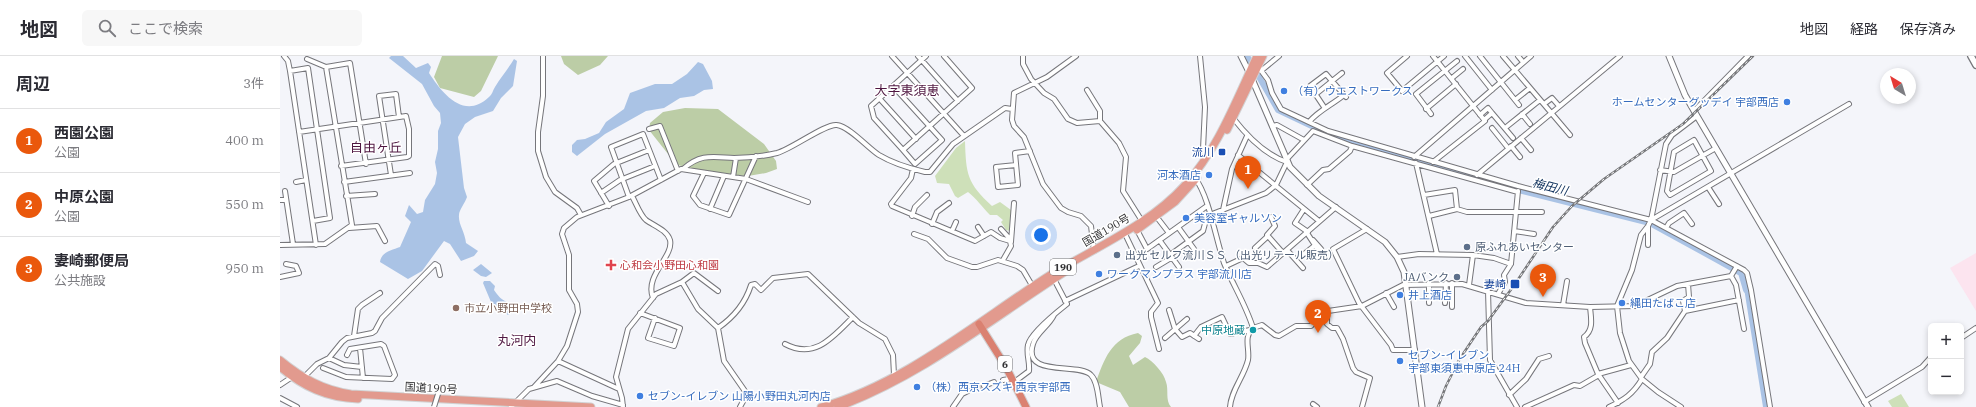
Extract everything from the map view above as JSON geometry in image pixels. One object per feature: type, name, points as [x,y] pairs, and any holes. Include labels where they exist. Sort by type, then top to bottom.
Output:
[{"type":"highway","name":"国道190号","points":[[821,407],[847,403],[980,326],[1033,287],[1142,221],[1172,198],[1194,178],[1263,56]]},
{"type":"highway","name":"国道190号","points":[[838,407],[895,381],[1094,251],[1137,230],[1167,209],[1213,156],[1233,118],[1255,68]]},
{"type":"highway","name":"6","points":[[980,326],[1006,367],[1026,407]]},
{"type":"highway","name":"国道190号","points":[[280,360],[301,380],[322,393],[347,399],[500,407]]},
{"type":"highway","name":"国道190号","points":[[280,367],[292,377],[325,388],[351,394],[513,405],[591,407]]},
{"type":"main road","points":[[1971,56],[1976,65]]},
{"type":"street","points":[[284,56],[290,71],[316,245]]},
{"type":"street","points":[[543,56],[543,96],[538,132],[538,151],[546,176],[555,192],[577,208],[581,215]]},
{"type":"street","points":[[892,56],[964,136]]},
{"type":"street","points":[[918,56],[958,101]]},
{"type":"street","points":[[893,86],[942,140],[915,164],[874,118],[871,106],[879,98],[926,56]]},
{"type":"street","points":[[903,150],[972,88],[944,56]]},
{"type":"street","points":[[1023,56],[1023,64],[1033,82],[1054,99],[1068,118],[1077,123],[1100,121]]},
{"type":"street","points":[[1076,56],[1046,76],[1014,92],[1012,120],[1014,126],[1024,137],[1043,184],[1057,204],[1064,210],[1081,216],[1091,226],[1094,251]]},
{"type":"street","points":[[1200,56],[1205,108],[1203,149],[1206,158]]},
{"type":"street","points":[[1241,56],[1255,68],[1278,106],[1309,122],[1327,134],[1352,146],[1415,160],[1433,162],[1439,167]]},
{"type":"street","points":[[1255,68],[1279,56]]},
{"type":"street","points":[[1407,56],[1387,73],[1402,91],[1444,56]]},
{"type":"street","points":[[1433,56],[1484,120]]},
{"type":"street","points":[[1465,56],[1492,90]]},
{"type":"street","points":[[1480,56],[1519,105]]},
{"type":"street","points":[[1503,56],[1570,135]]},
{"type":"street","points":[[1518,56],[1524,62]]},
{"type":"street","points":[[1415,160],[1473,106],[1531,56]]},
{"type":"street","points":[[1477,175],[1558,106],[1620,56]]},
{"type":"street","points":[[1670,56],[1694,111],[1868,407]]},
{"type":"street","points":[[1694,111],[1748,56]]},
{"type":"street","points":[[307,59],[326,67],[350,63],[366,164]]},
{"type":"street","points":[[1431,114],[1416,94],[1458,61]]},
{"type":"street","points":[[280,245],[326,244],[352,225],[341,166],[326,67]]},
{"type":"street","points":[[290,71],[308,68],[330,218],[313,221]]},
{"type":"street","points":[[1255,68],[1272,126],[1287,161],[1307,185],[1324,200],[1385,242],[1397,257],[1404,272],[1422,407]]},
{"type":"street","points":[[1452,78],[1463,69]]},
{"type":"street","points":[[1309,122],[1324,107],[1345,96],[1326,74],[1310,86],[1316,94],[1316,98],[1324,107]]},
{"type":"street","points":[[1316,94],[1342,74]]},
{"type":"street","points":[[1426,109],[1456,84]]},
{"type":"street","points":[[1514,100],[1530,88]]},
{"type":"street","points":[[1087,90],[1100,111],[1100,121],[1119,143],[1126,157],[1123,191],[1142,221]]},
{"type":"street","points":[[391,175],[379,96],[396,94],[399,117]]},
{"type":"street","points":[[879,98],[916,139]]},
{"type":"street","points":[[1544,104],[1552,98],[1558,106]]},
{"type":"street","points":[[1505,128],[1540,100]]},
{"type":"street","points":[[1681,407],[1658,392],[1641,378],[1631,365],[1622,343],[1617,306],[1632,270],[1641,235],[1649,223],[1849,104]]},
{"type":"street","points":[[534,387],[558,361],[566,346],[578,308],[569,290],[568,255],[563,231],[570,222],[581,215],[609,206],[631,196],[703,157],[736,158],[756,156],[787,149],[826,127],[833,125],[839,125],[891,162],[913,169],[930,172],[952,144],[1005,108],[1012,109]]},
{"type":"street","points":[[1480,115],[1488,108],[1513,138]]},
{"type":"street","points":[[1433,162],[1485,121],[1484,120],[1492,113]]},
{"type":"street","points":[[1522,114],[1530,124]]},
{"type":"street","points":[[299,132],[406,116],[409,129],[409,156],[366,164],[341,166]]},
{"type":"street","points":[[1648,245],[1649,223],[1668,140],[1697,116]]},
{"type":"street","points":[[1233,118],[1247,136],[1279,159],[1287,161]]},
{"type":"street","points":[[1272,126],[1276,125],[1304,140]]},
{"type":"street","points":[[649,129],[660,126],[678,171]]},
{"type":"street","points":[[1492,128],[1520,157]]},
{"type":"street","points":[[1156,267],[1203,231],[1207,216],[1266,193],[1276,185],[1287,161],[1313,131],[1327,134],[1380,151],[1666,228],[1747,273],[1770,407]]},
{"type":"street","points":[[653,298],[652,284],[669,248],[670,239],[665,233],[644,217],[622,179],[610,147],[643,134],[661,180]]},
{"type":"street","points":[[1223,210],[1232,169],[1247,136]]},
{"type":"street","points":[[1521,138],[1531,150]]},
{"type":"street","points":[[1694,140],[1703,155],[1711,170],[1670,195],[1667,191],[1674,152],[1694,140]]},
{"type":"street","points":[[1307,185],[1323,170],[1329,169],[1350,151],[1352,146]]},
{"type":"street","points":[[1660,170],[1674,172],[1716,148]]},
{"type":"street","points":[[609,206],[594,181],[616,163],[649,150]]},
{"type":"street","points":[[1016,165],[996,167],[998,187],[1018,185],[1015,153],[1030,151]]},
{"type":"street","points":[[1238,155],[1319,222]]},
{"type":"street","points":[[704,173],[693,196],[700,205],[729,215],[756,156]]},
{"type":"street","points":[[733,177],[736,158]]},
{"type":"street","points":[[1415,160],[1437,254]]},
{"type":"street","points":[[601,193],[622,179],[655,166]]},
{"type":"street","points":[[683,169],[746,179],[808,202]]},
{"type":"street","points":[[913,169],[911,178],[891,204],[894,208],[975,241],[992,232],[1011,241]]},
{"type":"street","points":[[344,182],[410,173]]},
{"type":"street","points":[[1471,176],[1477,175],[1518,189]]},
{"type":"street","points":[[710,209],[724,176]]},
{"type":"street","points":[[1194,178],[1207,206],[1226,266],[1248,312],[1252,329],[1246,340],[1249,351],[1247,364],[1231,396],[1230,407]]},
{"type":"street","points":[[296,182],[306,180]]},
{"type":"street","points":[[1708,187],[1719,204]]},
{"type":"street","points":[[1498,294],[1505,282],[1504,275],[1511,264],[1518,189]]},
{"type":"street","points":[[1424,195],[1455,190],[1457,209]]},
{"type":"street","points":[[285,191],[293,244]]},
{"type":"street","points":[[346,196],[375,194]]},
{"type":"street","points":[[912,216],[915,207],[927,195]]},
{"type":"street","points":[[280,200],[286,200]]},
{"type":"street","points":[[1003,260],[1009,250],[1011,241],[1014,203]]},
{"type":"street","points":[[932,224],[937,212],[949,204]]},
{"type":"street","points":[[1137,230],[1147,249],[1207,206]]},
{"type":"street","points":[[1226,266],[1243,258],[1249,263],[1258,263],[1267,267],[1308,234],[1319,222],[1336,208]]},
{"type":"street","points":[[1304,209],[1295,224],[1322,248]]},
{"type":"street","points":[[1429,216],[1457,209],[1467,212],[1542,212]]},
{"type":"street","points":[[1666,228],[1668,223],[1684,213],[1692,224]]},
{"type":"street","points":[[1255,248],[1268,236],[1268,233],[1275,226],[1271,217]]},
{"type":"street","points":[[1159,220],[1169,234]]},
{"type":"street","points":[[952,231],[956,222]]},
{"type":"street","points":[[349,228],[376,226],[385,241]]},
{"type":"street","points":[[978,227],[984,236]]},
{"type":"street","points":[[1178,227],[1194,249]]},
{"type":"street","points":[[1001,229],[1011,241]]},
{"type":"street","points":[[1367,229],[1333,249],[1356,298],[1391,345],[1393,350],[1415,350]]},
{"type":"street","points":[[1514,230],[1534,234]]},
{"type":"street","points":[[914,234],[928,239],[947,258],[972,267],[977,267],[995,260],[1003,260],[1020,267],[1033,287]]},
{"type":"street","points":[[1308,234],[1314,246],[1322,256]]},
{"type":"street","points":[[1126,236],[1158,303],[1151,312],[1151,317],[1159,349]]},
{"type":"street","points":[[1268,236],[1283,253]]},
{"type":"street","points":[[1160,241],[1179,267]]},
{"type":"street","points":[[1304,254],[1314,246]]},
{"type":"street","points":[[1287,250],[1303,268]]},
{"type":"street","points":[[1397,257],[1406,255],[1437,254],[1473,256],[1494,258],[1511,264]]},
{"type":"street","points":[[1469,285],[1473,256]]},
{"type":"street","points":[[280,277],[299,273],[296,266],[286,264]]},
{"type":"street","points":[[301,380],[317,364],[329,358],[342,342],[354,336],[372,333],[375,331],[382,318],[434,264],[438,266],[440,274]]},
{"type":"street","points":[[1065,301],[1139,266]]},
{"type":"street","points":[[1194,336],[1201,327],[1222,317],[1230,334],[1262,325],[1275,335],[1279,336],[1296,326],[1311,326],[1316,320],[1327,312],[1362,306],[1406,284],[1452,283],[1469,285],[1526,303],[1590,307],[1639,306],[1652,297],[1677,286],[1732,275],[1736,268]]},
{"type":"street","points":[[513,405],[529,389],[557,381],[592,396],[623,406],[616,377],[624,340],[628,329],[640,313],[662,290],[682,282],[694,273],[718,291]]},
{"type":"street","points":[[718,328],[738,311],[748,295],[751,285],[755,284],[761,290],[773,278],[797,274],[811,275],[853,317],[865,327],[882,337],[889,344],[893,355],[894,375]]},
{"type":"street","points":[[1732,275],[1736,282],[1744,329]]},
{"type":"street","points":[[1017,380],[1029,371],[1027,352],[1029,342],[1054,315],[1067,304],[1054,278]]},
{"type":"street","points":[[1564,305],[1567,281]]},
{"type":"street","points":[[682,282],[698,309],[718,328],[724,361],[747,394],[740,407]]},
{"type":"street","points":[[1429,283],[1429,303]]},
{"type":"street","points":[[1445,303],[1446,283]]},
{"type":"street","points":[[1452,283],[1452,307]]},
{"type":"street","points":[[1608,407],[1618,403],[1634,392],[1650,364],[1652,352],[1667,338],[1685,310],[1683,301],[1689,297],[1688,284]]},
{"type":"street","points":[[1488,291],[1490,360],[1517,407]]},
{"type":"street","points":[[1386,293],[1394,306]]},
{"type":"street","points":[[354,336],[358,309],[380,294]]},
{"type":"street","points":[[1685,310],[1738,300]]},
{"type":"street","points":[[1590,307],[1591,326],[1590,332],[1584,337],[1584,343],[1598,375],[1618,403]]},
{"type":"street","points":[[1169,310],[1175,329],[1182,337],[1190,332],[1200,339]]},
{"type":"street","points":[[1327,312],[1327,324],[1332,328],[1337,328],[1341,333],[1355,371],[1370,378],[1362,407]]},
{"type":"street","points":[[640,313],[654,318],[680,328],[674,346],[648,338],[654,318]]},
{"type":"street","points":[[1054,315],[1051,322],[1032,345],[1033,357],[1036,362],[1044,366],[1086,371],[1094,378],[1100,407]]},
{"type":"street","points":[[785,344],[800,350],[820,346],[853,317]]},
{"type":"street","points":[[1165,338],[1187,319]]},
{"type":"street","points":[[1964,336],[1976,328]]},
{"type":"street","points":[[323,368],[346,377],[392,379],[395,375],[384,346],[381,344],[350,350],[347,355]]},
{"type":"street","points":[[360,348],[363,378]]},
{"type":"street","points":[[1509,395],[1526,379],[1539,359],[1549,356]]},
{"type":"street","points":[[329,358],[344,365],[362,367]]},
{"type":"street","points":[[1864,402],[1922,366],[1929,359]]},
{"type":"street","points":[[558,361],[620,390]]},
{"type":"street","points":[[1526,407],[1574,384],[1580,386],[1598,375],[1631,365]]},
{"type":"street","points":[[280,385],[292,377]]},
{"type":"street","points":[[1003,380],[1009,380]]},
{"type":"street","points":[[984,386],[994,382]]},
{"type":"street","points":[[953,407],[962,394],[968,391]]},
{"type":"street","points":[[434,407],[438,394]]},
{"type":"street","points":[[280,398],[297,407]]},
{"type":"shaded area","points":[[1976,253],[1976,311],[1950,268]]},
{"type":"green space","points":[[442,56],[498,56],[481,91],[474,97],[440,88],[434,77]]},
{"type":"green space","points":[[561,56],[608,56],[600,65],[578,75],[564,64]]},
{"type":"green space","points":[[685,108],[718,109],[764,144],[776,161],[777,169],[766,173],[748,176],[702,174],[676,164],[649,130],[650,123],[663,112]]},
{"type":"green space","points":[[965,141],[967,170],[973,184],[977,191],[992,206],[1000,202],[1011,210],[1012,218],[1010,231],[1006,230],[1001,222],[1003,220],[997,215],[990,215],[968,192],[958,198],[955,196],[949,184],[937,183],[935,176],[956,148]]},
{"type":"green space","points":[[1138,333],[1142,336],[1140,343],[1129,356],[1133,365],[1145,357],[1158,368],[1167,385],[1168,401],[1171,407],[1129,407],[1120,392],[1096,382],[1106,358],[1115,345],[1121,340]]},
{"type":"green space","points":[[1901,394],[1909,407],[1892,407],[1888,401]]},
{"type":"water","points":[[391,56],[403,56],[416,68],[428,63],[431,67],[429,73],[447,96],[454,102],[471,106],[480,104],[490,96],[497,83],[514,59],[517,61],[513,86],[501,98],[493,111],[475,117],[465,124],[458,137],[464,188],[467,197],[459,213],[459,218],[466,243],[478,251],[474,256],[461,261],[450,244],[444,241],[422,271],[408,279],[380,262],[382,256],[390,250],[400,247],[411,222],[405,216],[409,205],[417,214],[423,212],[425,200],[435,184],[437,173],[435,162],[438,149],[438,131],[441,123],[440,113],[434,106],[422,84],[389,58]]},
{"type":"water","points":[[698,62],[703,64],[712,81],[713,89],[704,90],[694,96],[680,98],[664,108],[646,111],[605,134],[577,156],[572,152],[572,145],[577,140],[585,139],[599,133],[606,122],[624,109],[630,93],[655,84],[672,84],[687,74]]},
{"type":"water","points":[[481,264],[492,273],[486,277],[481,276],[473,270]]},
{"type":"water","points":[[484,281],[490,281],[495,286],[494,290],[500,298],[520,309],[508,315],[491,302],[483,283]]},
{"type":"water","points":[[1743,282],[1747,282],[1768,407],[1763,407]]},
{"type":"waterway","name":"梅田川","points":[[1247,56],[1278,110],[1337,138],[1482,180]]},
{"type":"waterway","name":"梅田川","points":[[1502,186],[1650,223],[1741,273],[1746,290]]},
{"type":"tunnel","points":[[968,391],[984,386]]},
{"type":"railway","points":[[1438,407],[1446,386],[1459,360],[1481,327],[1488,321],[1515,284],[1553,227],[1572,206],[1604,179],[1683,124],[1753,56]]},
{"type":"place","name":"（有）ウエストワークス","points":[[1284,91]]},
{"type":"place","name":"ホームセンターグッデイ 宇部西店","points":[[1787,102]]},
{"type":"place","name":"流川","points":[[1222,152]]},
{"type":"place","name":"河本酒店","points":[[1209,175]]},
{"type":"place","name":"西園公園","points":[[1248,189]]},
{"type":"place","name":"美容室ギャルソン","points":[[1186,218]]},
{"type":"place","name":"原ふれあいセンター","points":[[1467,247]]},
{"type":"place","name":"出光 セルフ流川ＳＳ （出光リテール販売）","points":[[1117,255]]},
{"type":"place","name":"心和会小野田心和園","points":[[611,265]]},
{"type":"place","name":"ワークマンプラス 宇部流川店","points":[[1099,274]]},
{"type":"place","name":"JAバンク","points":[[1457,277]]},
{"type":"place","name":"妻崎","points":[[1515,284]]},
{"type":"place","name":"井上酒店","points":[[1400,295]]},
{"type":"place","name":"妻崎郵便局","points":[[1543,297]]},
{"type":"place","name":"縄田たばこ店","points":[[1622,303]]},
{"type":"place","name":"市立小野田中学校","points":[[456,308]]},
{"type":"place","name":"中原地蔵","points":[[1253,330]]},
{"type":"place","name":"中原公園","points":[[1318,333]]},
{"type":"place","name":"セブン-イレブン 宇部東須恵中原店 24H","points":[[1400,361]]},
{"type":"place","name":"（株）西京スズキ 西京宇部西","points":[[917,387]]},
{"type":"place","name":"セブン-イレブン 山陽小野田丸河内店","points":[[640,396]]},
{"type":"district","name":"大字東須恵","points":[[907,90]]},
{"type":"district","name":"自由ヶ丘","points":[[376,147]]},
{"type":"district","name":"丸河内","points":[[517,340]]}]
